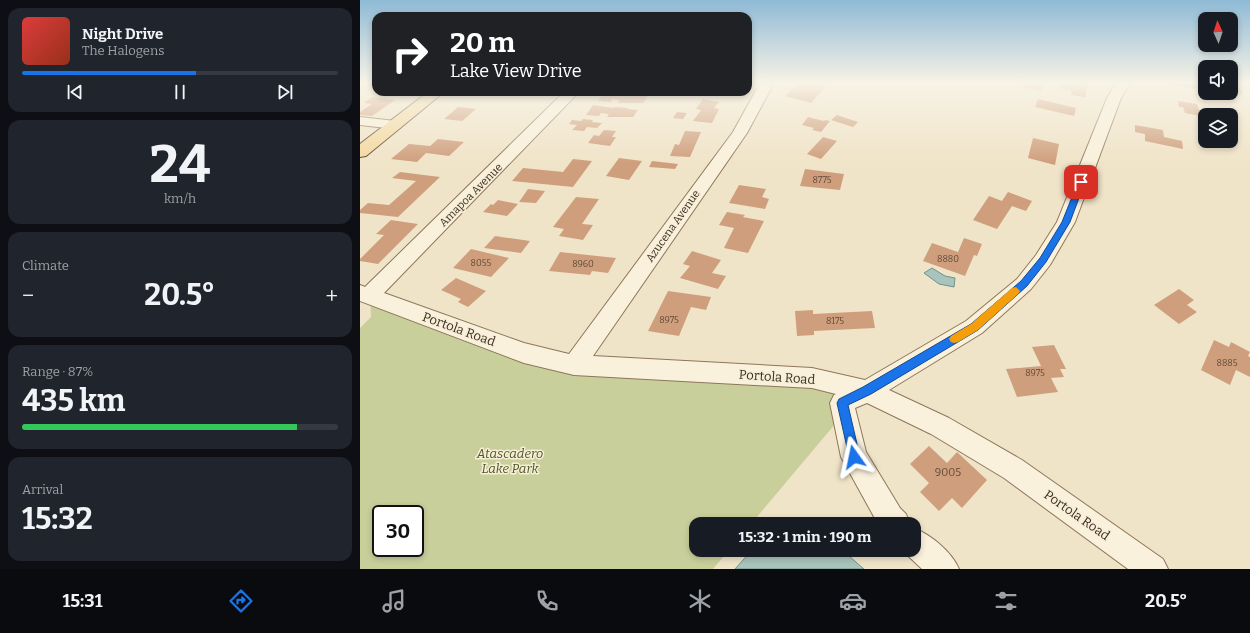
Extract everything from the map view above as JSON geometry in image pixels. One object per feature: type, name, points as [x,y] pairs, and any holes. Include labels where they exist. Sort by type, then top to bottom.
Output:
[{"type":"main road","points":[[360,152],[414,110]]},
{"type":"street","name":"Amapoa Avenue","points":[[365,294],[554,110]]},
{"type":"street","name":"Azucena Avenue","points":[[574,365],[740,133],[753,110]]},
{"type":"street","points":[[889,517],[854,457],[842,403],[867,391],[974,327],[1024,284],[1043,260],[1066,222],[1110,110]]},
{"type":"street","points":[[360,121],[389,129]]},
{"type":"street","points":[[360,131],[389,129]]},
{"type":"street","name":"Portola Road","points":[[365,294],[524,353],[574,365],[812,378],[867,391],[940,426],[1013,470],[1153,569]]},
{"type":"street","points":[[921,548],[944,569]]},
{"type":"green space","name":"Atascadero Lake Park","points":[[370,296],[577,368],[862,392],[757,517],[689,517],[689,557],[723,557],[713,569],[360,569],[360,328],[371,317]]},
{"type":"water","points":[[932,268],[945,276],[955,278],[954,287],[939,284],[924,273]]},
{"type":"water","points":[[746,557],[850,557],[864,569],[735,569]]},
{"type":"building","points":[[364,110],[381,110],[372,116],[360,115],[360,112]]},
{"type":"building","points":[[455,110],[475,110],[462,121],[444,119]]},
{"type":"building","points":[[590,110],[638,110],[633,117],[607,117],[609,114],[601,113],[599,116],[586,115]]},
{"type":"building","points":[[699,110],[719,110],[712,123],[693,121],[701,110]]},
{"type":"building","points":[[1046,110],[1076,110],[1074,116]]},
{"type":"building","points":[[1184,110],[1198,110],[1198,115],[1185,113]]},
{"type":"building","points":[[677,112],[687,113],[683,119],[673,118]]},
{"type":"building","points":[[837,115],[858,122],[853,127],[831,120]]},
{"type":"building","points":[[808,117],[830,121],[821,132],[812,130],[814,128],[802,125]]},
{"type":"building","points":[[583,119],[602,123],[597,128],[587,127],[584,131],[572,130],[577,125],[569,124],[572,120],[581,121]]},
{"type":"building","points":[[1135,125],[1163,130],[1164,137],[1182,141],[1183,149],[1145,141],[1145,134],[1135,132]]},
{"type":"building","points":[[604,130],[616,131],[612,137],[616,137],[610,146],[588,143],[594,135],[599,136]]},
{"type":"building","points":[[685,131],[701,132],[690,157],[670,156],[675,144],[679,145]]},
{"type":"building","points":[[823,137],[837,141],[821,159],[807,154]]},
{"type":"building","points":[[1033,138],[1059,144],[1055,165],[1028,158]]},
{"type":"building","points":[[438,139],[464,142],[449,156],[426,153],[417,162],[391,159],[409,144],[430,146]]},
{"type":"building","points":[[619,158],[642,161],[629,180],[606,176]]},
{"type":"building","points":[[573,159],[592,161],[573,187],[512,181],[523,168],[563,172]]},
{"type":"building","points":[[652,161],[678,164],[675,169],[649,167]]},
{"type":"building","points":[[805,169],[844,174],[840,190],[800,186]]},
{"type":"building","points":[[400,172],[440,177],[398,217],[360,213],[360,210],[368,203],[389,205],[416,181],[392,178]]},
{"type":"building","points":[[739,185],[766,189],[762,197],[769,199],[765,209],[729,203]]},
{"type":"building","points":[[528,189],[545,191],[536,203],[519,202]]},
{"type":"building","points":[[1008,192],[1032,201],[1026,211],[1012,206],[997,229],[973,220],[989,196],[1002,201]]},
{"type":"building","points":[[576,197],[599,199],[582,224],[593,225],[583,240],[559,236],[564,229],[553,227]]},
{"type":"building","points":[[498,200],[518,204],[507,216],[483,212],[491,204],[493,205]]},
{"type":"building","points":[[727,212],[745,215],[743,217],[764,221],[748,253],[724,248],[734,228],[719,225]]},
{"type":"building","points":[[391,220],[418,224],[378,264],[360,261],[360,259],[384,235],[376,234]]},
{"type":"building","points":[[495,236],[530,241],[521,253],[484,248]]},
{"type":"building","points":[[964,238],[982,244],[977,256],[974,255],[965,276],[923,261],[932,243],[958,252]]},
{"type":"building","points":[[471,249],[509,258],[491,277],[453,268]]},
{"type":"building","points":[[692,251],[721,260],[712,273],[726,276],[718,289],[680,278],[690,266],[683,264]]},
{"type":"building","points":[[560,252],[616,258],[608,273],[592,271],[590,275],[549,271]]},
{"type":"building","points":[[456,278],[486,291],[468,307],[458,302],[461,299],[441,290]]},
{"type":"building","points":[[1179,289],[1194,300],[1187,305],[1197,312],[1179,324],[1154,305]]},
{"type":"building","points":[[668,291],[711,297],[706,310],[691,307],[679,336],[648,331]]},
{"type":"building","points":[[813,310],[813,314],[872,311],[875,328],[814,331],[814,335],[797,336],[795,311]]},
{"type":"building","points":[[1214,340],[1229,347],[1231,342],[1250,352],[1248,356],[1250,357],[1250,377],[1236,370],[1230,385],[1201,370]]},
{"type":"building","points":[[1054,345],[1066,369],[1060,369],[1064,377],[1051,378],[1058,392],[1017,397],[1006,369],[1041,366],[1032,347]]},
{"type":"building","points":[[929,446],[947,463],[957,452],[987,480],[962,508],[952,498],[939,511],[920,492],[929,483],[910,464]]},
{"type":"slow traffic","points":[[954,339],[974,327],[1016,291]]},
{"type":"route","points":[[854,457],[842,403],[867,391],[974,327],[1024,284],[1043,260],[1066,222],[1081,182]]}]
